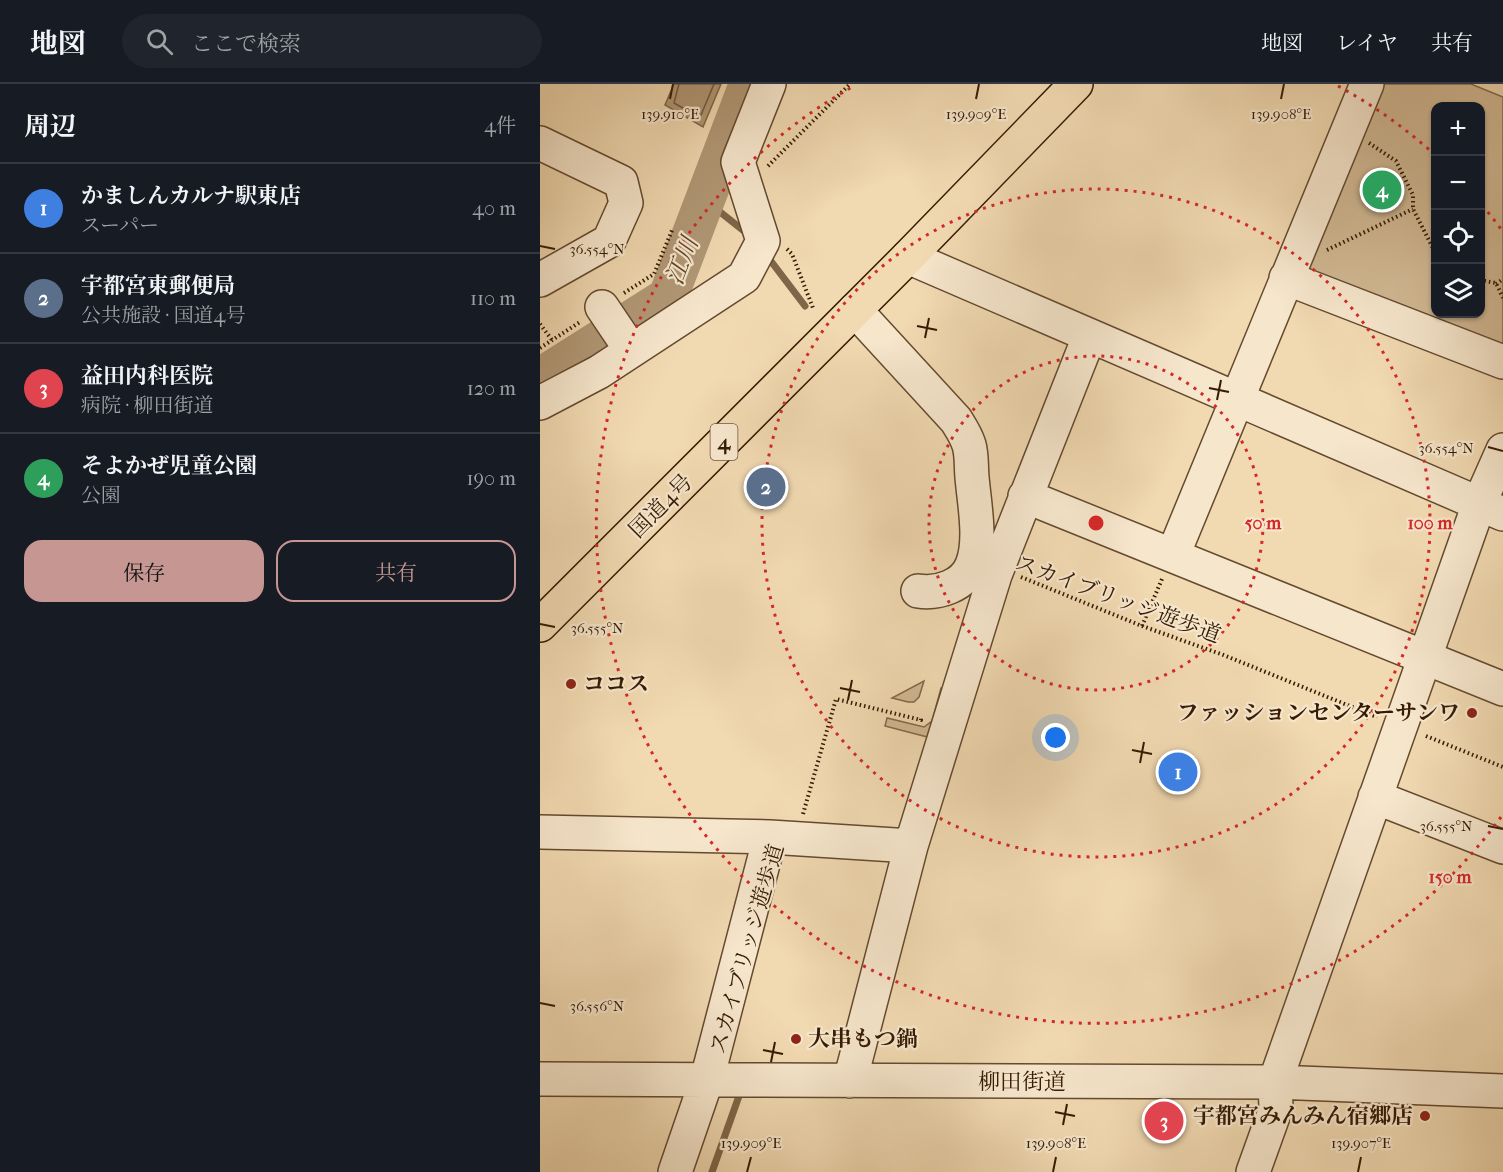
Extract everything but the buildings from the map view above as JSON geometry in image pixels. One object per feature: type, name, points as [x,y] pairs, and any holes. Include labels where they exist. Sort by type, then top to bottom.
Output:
[{"type":"highway","name":"4","points":[[908,257],[1076,84]]},
{"type":"highway","name":"国道4号","points":[[540,626],[908,257]]},
{"type":"street","points":[[540,403],[599,372],[629,347],[744,277],[764,241],[738,162],[769,84]]},
{"type":"street","points":[[1173,555],[1367,84]]},
{"type":"street","points":[[540,143],[621,182],[626,202],[609,241],[540,280]]},
{"type":"street","points":[[908,257],[1491,509]]},
{"type":"street","points":[[1292,265],[1503,362]]},
{"type":"street","points":[[855,310],[956,420],[970,446],[976,526],[976,547],[972,566],[960,581],[945,590],[930,593],[918,591]]},
{"type":"street","points":[[605,312],[629,347]]},
{"type":"street","points":[[850,1082],[911,846],[995,574],[1089,337]]},
{"type":"street","points":[[1253,1172],[1276,1108],[1275,1082],[1425,659],[1491,509],[1503,450]]},
{"type":"street","points":[[1025,496],[1503,689]]},
{"type":"street","points":[[1375,796],[1503,847]]},
{"type":"street","points":[[540,832],[783,837],[911,846]]},
{"type":"street","points":[[675,1172],[707,1080],[783,837]]},
{"type":"street","name":"柳田街道","points":[[540,1078],[850,1082],[1275,1082],[1503,1091]]},
{"type":"street","points":[[1230,1172],[1255,1103],[1275,1082]]},
{"type":"path","points":[[746,187],[850,84]]},
{"type":"path","points":[[1347,132],[1377,147],[1396,161],[1413,195],[1413,208],[1431,244]]},
{"type":"path","points":[[1292,265],[1413,208]]},
{"type":"path","points":[[764,241],[783,245],[792,254],[813,308]]},
{"type":"path","points":[[1496,284],[1503,279]]},
{"type":"path","points":[[1485,281],[1496,284],[1503,298]]},
{"type":"path","points":[[540,324],[552,340]]},
{"type":"path","points":[[1142,626],[1173,555]]},
{"type":"path","name":"スカイブリッジ遊歩道","points":[[995,574],[1004,570],[1503,766]]},
{"type":"path","name":"スカイブリッジ遊歩道","points":[[783,837],[836,699],[921,720],[924,708]]},
{"type":"shaded area","points":[[1373,84],[1471,84],[1503,97],[1503,354],[1294,274]]},
{"type":"shaded area","points":[[924,681],[919,697],[914,702],[892,698]]},
{"type":"shaded area","points":[[941,688],[949,689],[935,739],[885,726],[887,718],[924,727],[932,721]]},
{"type":"water","points":[[674,84],[721,84],[703,127],[665,105]]},
{"type":"waterway","name":"江川","points":[[540,378],[668,297],[749,84]]},
{"type":"waterway","points":[[705,200],[749,235]]},
{"type":"waterway","points":[[767,256],[805,306]]},
{"type":"waterway","points":[[712,1172],[739,1096]]},
{"type":"place","name":"そよかぜ児童公園","points":[[1382,190]]},
{"type":"place","name":"宇都宮東郵便局","points":[[766,487]]},
{"type":"place","name":"ココス","points":[[571,684]]},
{"type":"place","name":"ファッションセンターサンワ","points":[[1472,713]]},
{"type":"place","name":"かましんカルナ駅東店","points":[[1178,772]]},
{"type":"place","name":"大串もつ鍋","points":[[796,1039]]},
{"type":"place","name":"宇都宮みんみん宿郷店","points":[[1425,1116]]},
{"type":"place","name":"益田内科医院","points":[[1164,1121]]}]
